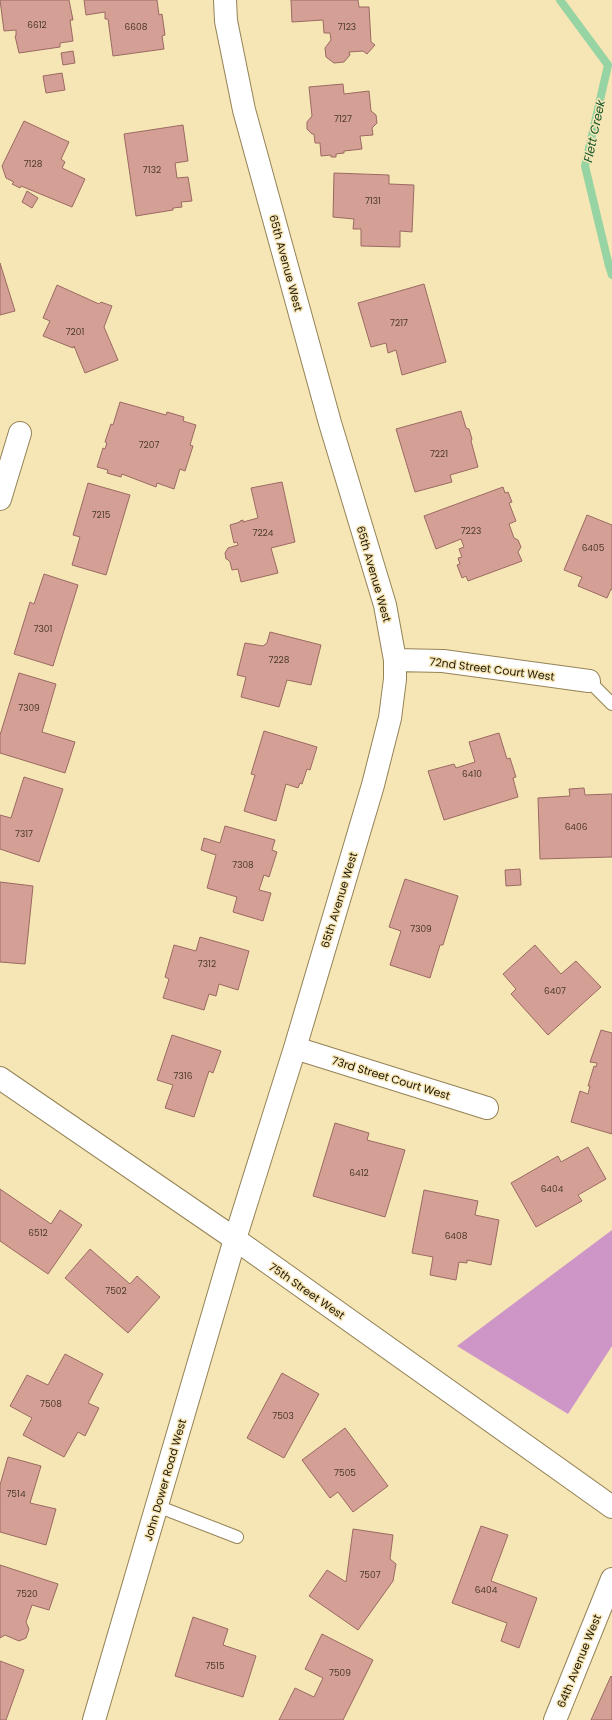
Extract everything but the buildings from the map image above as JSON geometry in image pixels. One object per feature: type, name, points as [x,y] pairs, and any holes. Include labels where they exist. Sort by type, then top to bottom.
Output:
[{"type":"street","name":"65th Avenue West","points":[[225,0],[226,21],[244,110],[330,423],[385,605],[395,660],[394,690],[385,739],[373,785],[295,1048],[235,1239]]},
{"type":"street","points":[[0,499],[20,432]]},
{"type":"street","name":"72nd Street Court West","points":[[395,660],[442,661],[589,681]]},
{"type":"street","name":"73rd Street Court West","points":[[295,1048],[488,1108]]},
{"type":"street","name":"75th Street West","points":[[0,1078],[235,1239],[612,1507]]},
{"type":"street","name":"John Dower Road West","points":[[94,1720],[235,1239]]},
{"type":"street","name":"64th Avenue West","points":[[555,1720],[612,1579]]},
{"type":"lane","points":[[589,681],[612,704]]},
{"type":"lane","points":[[157,1506],[237,1537]]},
{"type":"shaded area","points":[[612,1230],[612,1346],[568,1414],[457,1346]]},
{"type":"waterway","name":"Flett Creek","points":[[560,0],[608,65],[585,166],[612,275]]}]
